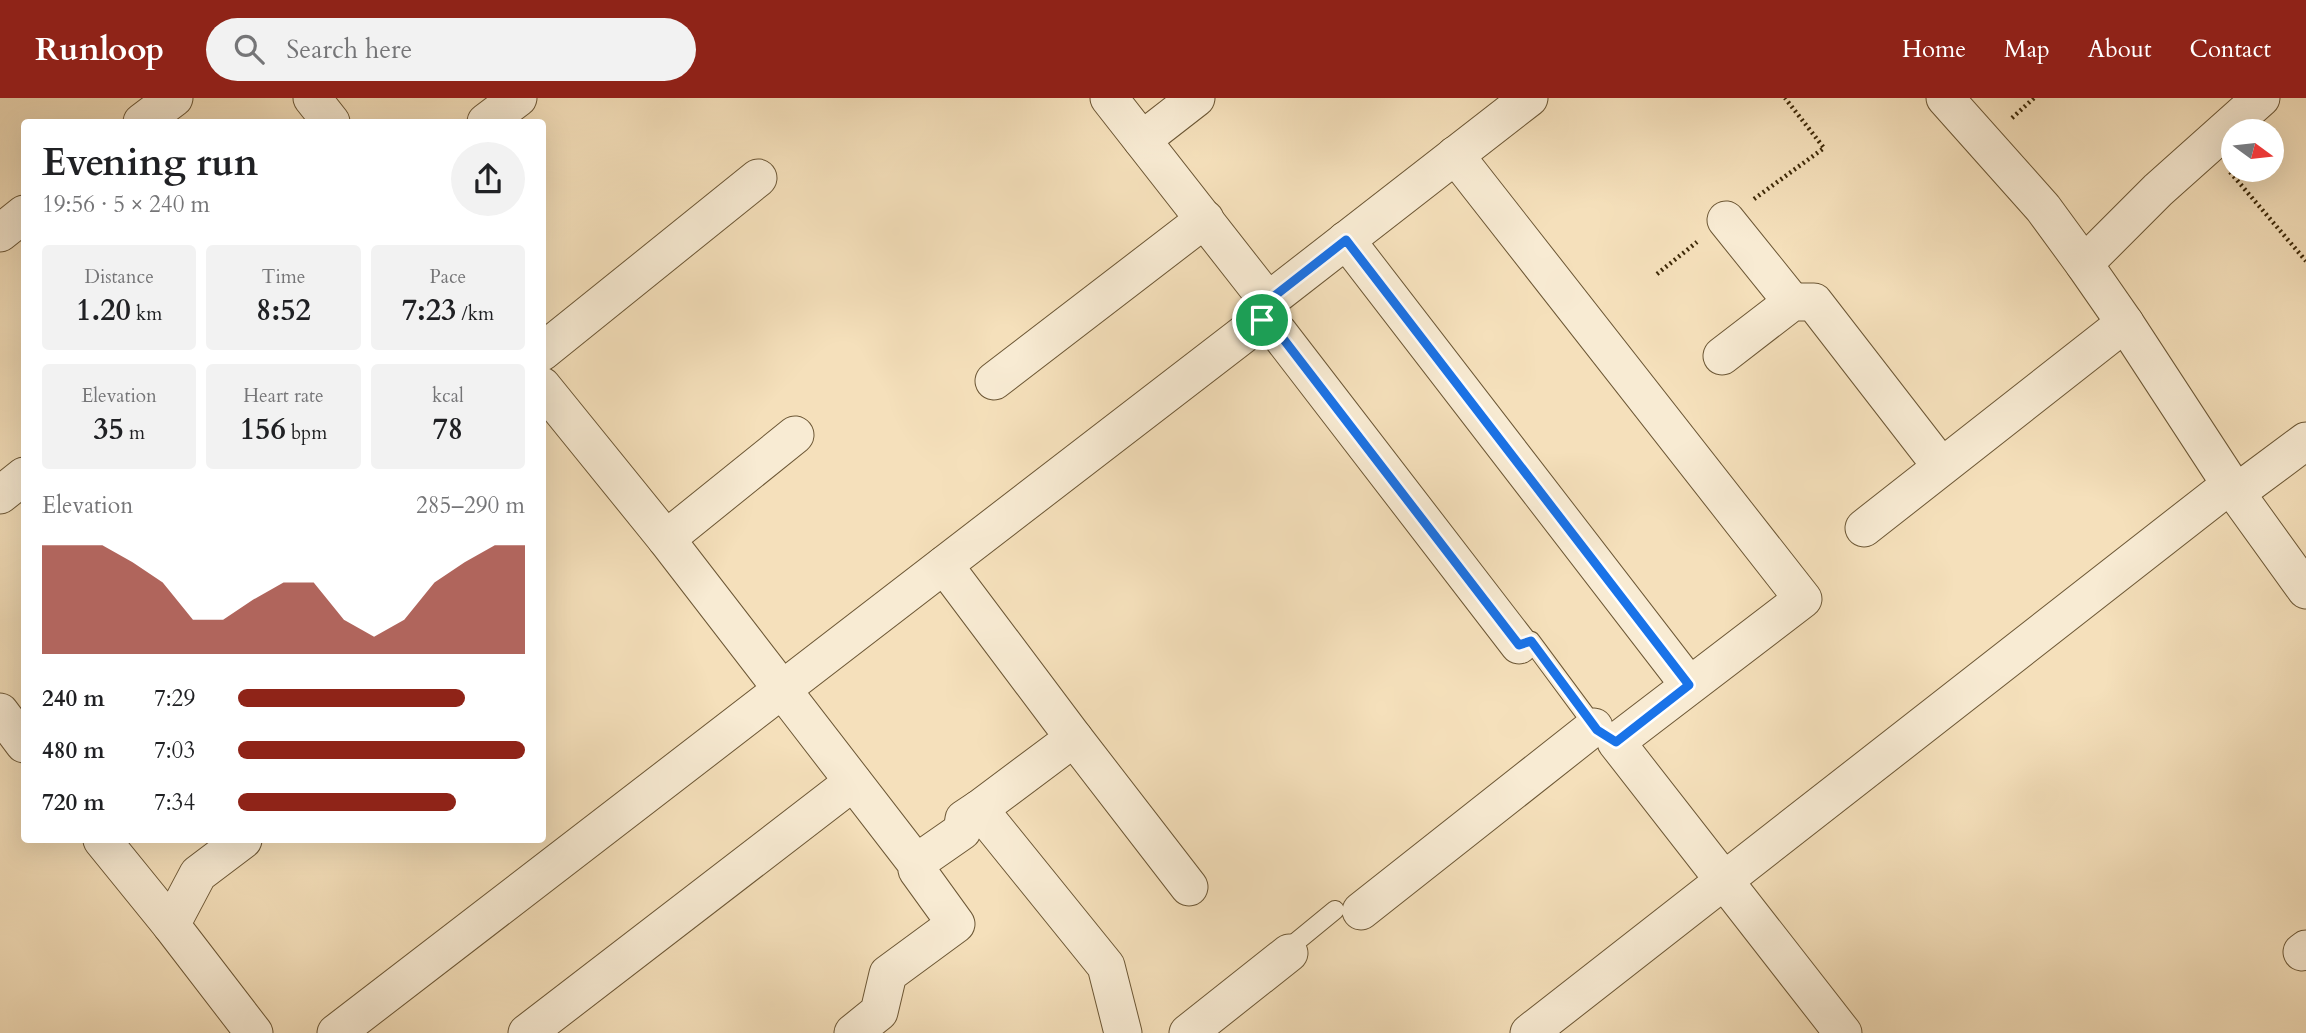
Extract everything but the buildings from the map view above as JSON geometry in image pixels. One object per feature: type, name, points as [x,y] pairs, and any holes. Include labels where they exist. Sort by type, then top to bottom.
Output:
[{"type":"street","points":[[146,119],[174,98]]},
{"type":"street","points":[[312,98],[329,119]]},
{"type":"street","points":[[489,119],[517,98]]},
{"type":"street","points":[[1109,98],[1205,219],[1278,332],[1519,645]]},
{"type":"street","points":[[1142,140],[1196,98]]},
{"type":"street","points":[[336,1033],[944,565],[1265,310],[1346,240],[1529,98]]},
{"type":"street","points":[[1945,98],[2043,208],[2125,323],[2233,489],[2306,590]]},
{"type":"street","points":[[2084,264],[2250,101]]},
{"type":"street","points":[[1348,911],[1605,734],[1689,685],[1802,599],[1455,155]]},
{"type":"street","points":[[546,349],[758,178]]},
{"type":"street","points":[[0,233],[21,216]]},
{"type":"street","points":[[994,381],[1205,219]]},
{"type":"street","points":[[1726,220],[1792,302]]},
{"type":"street","points":[[1346,240],[1689,685]]},
{"type":"street","points":[[1722,356],[1792,302],[1814,302],[1941,466]]},
{"type":"street","points":[[1864,528],[2125,323]]},
{"type":"street","points":[[546,391],[666,539],[916,863],[917,870],[956,924],[888,974],[879,1012],[853,1033]]},
{"type":"street","points":[[666,539],[795,435]]},
{"type":"street","points":[[1529,1033],[2233,489],[2306,440]]},
{"type":"street","points":[[0,495],[21,478]]},
{"type":"street","points":[[944,565],[1189,887]]},
{"type":"street","points":[[0,712],[18,747]]},
{"type":"street","points":[[1605,734],[1843,1033]]},
{"type":"street","points":[[916,863],[962,831],[964,819],[1074,738]]},
{"type":"street","points":[[527,1033],[853,782]]},
{"type":"street","points":[[979,809],[1107,966],[1123,1033]]},
{"type":"street","points":[[104,843],[254,1033]]},
{"type":"street","points":[[171,925],[198,874],[239,843]]},
{"type":"street","points":[[1188,1033],[1289,953]]},
{"type":"lane","points":[[1519,645],[1531,641],[1605,734]]},
{"type":"lane","points":[[1289,953],[1296,942],[1348,911]]},
{"type":"path","points":[[1657,274],[1824,148],[1785,98]]},
{"type":"path","points":[[2206,145],[2306,261]]},
{"type":"route","points":[[1346,240],[1689,685],[1616,742],[1597,730],[1531,641],[1519,645],[1278,332],[1262,320],[1268,301],[1346,240]]}]
